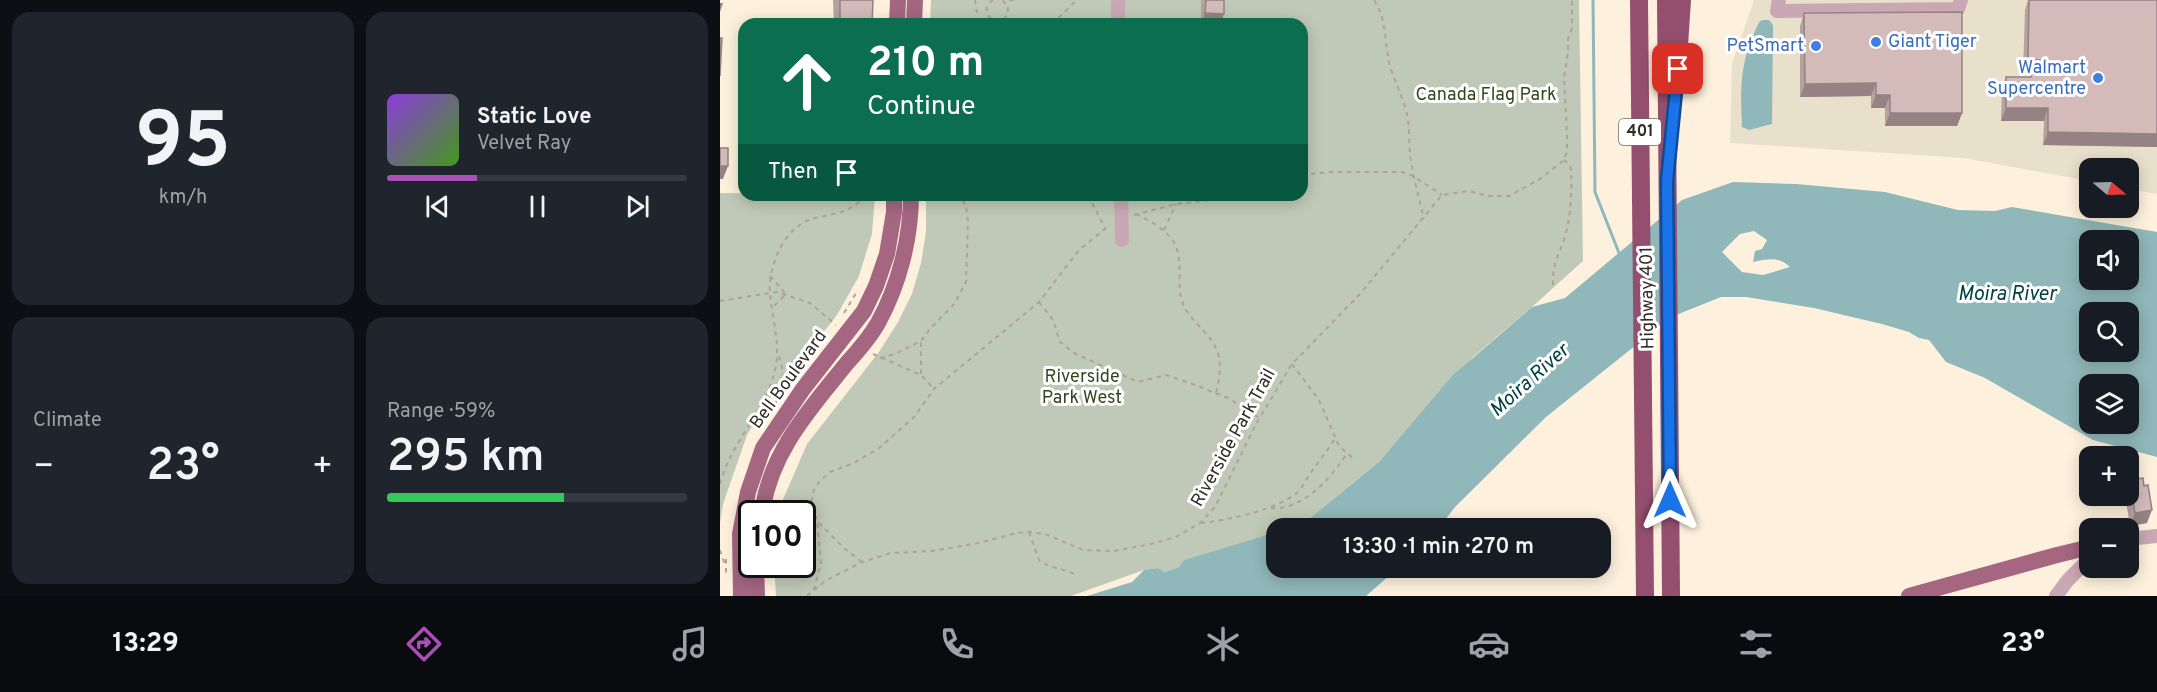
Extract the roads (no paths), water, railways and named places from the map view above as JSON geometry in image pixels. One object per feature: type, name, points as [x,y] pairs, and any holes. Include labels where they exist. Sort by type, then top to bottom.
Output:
[{"type":"highway","points":[[1634,0],[1639,72]]},
{"type":"highway","name":"Highway 401","points":[[1639,0],[1645,596]]},
{"type":"highway","name":"Highway 401","points":[[1666,0],[1671,596]]},
{"type":"highway","points":[[1667,176],[1682,0]]},
{"type":"main road","points":[[897,18],[898,0]]},
{"type":"main road","points":[[914,18],[915,0]]},
{"type":"main road","name":"Bell Boulevard","points":[[741,596],[740,534],[748,492],[764,448],[803,389],[864,311],[887,254],[894,201]]},
{"type":"main road","name":"Bell Boulevard","points":[[766,500],[778,456],[794,429],[877,324],[891,294],[902,258],[911,216],[911,201]]},
{"type":"main road","points":[[1909,596],[1988,573],[2079,551]]},
{"type":"main road","points":[[756,578],[757,596]]},
{"type":"street","points":[[1118,0],[1118,18]]},
{"type":"street","points":[[1779,0],[1777,11],[1958,9],[1961,0]]},
{"type":"street","points":[[1121,201],[1122,240]]},
{"type":"street","points":[[2139,538],[2157,536]]},
{"type":"street","points":[[2056,596],[2079,569]]},
{"type":"water","points":[[1769,20],[1773,25],[1772,124],[1749,130],[1742,127],[1743,73],[1753,35],[1760,21]]},
{"type":"water","name":"Moira River","points":[[1733,182],[1796,184],[1885,192],[1958,210],[1995,211],[2012,207],[2157,232],[2157,457],[2139,452],[2139,446],[2116,446],[2093,440],[2083,434],[2139,434],[2139,374],[2079,374],[2079,432],[1985,378],[1946,362],[1929,340],[1919,338],[1909,332],[1814,308],[1746,297],[1721,297],[1671,317],[1546,417],[1447,518],[1310,518],[1380,461],[1453,375],[1532,307],[1565,298],[1682,200]],"holes":[[[1754,231],[1767,240],[1762,249],[1755,251],[1753,262],[1777,260],[1790,267],[1763,275],[1742,272],[1722,252],[1740,234]]]},
{"type":"water","points":[[1266,535],[1266,578],[1386,578],[1366,596],[1087,596],[1132,582],[1144,570],[1158,568],[1165,572],[1179,567],[1184,560]]},
{"type":"waterway","points":[[1593,0],[1595,192],[1619,253]]},
{"type":"place","name":"Giant Tiger","points":[[1876,42]]},
{"type":"place","name":"PetSmart","points":[[1816,46]]},
{"type":"place","name":"Walmart Supercentre","points":[[2098,78]]},
{"type":"park label","name":"Canada Flag Park","points":[[1486,95]]},
{"type":"park label","name":"Riverside Park West","points":[[1082,388]]}]
